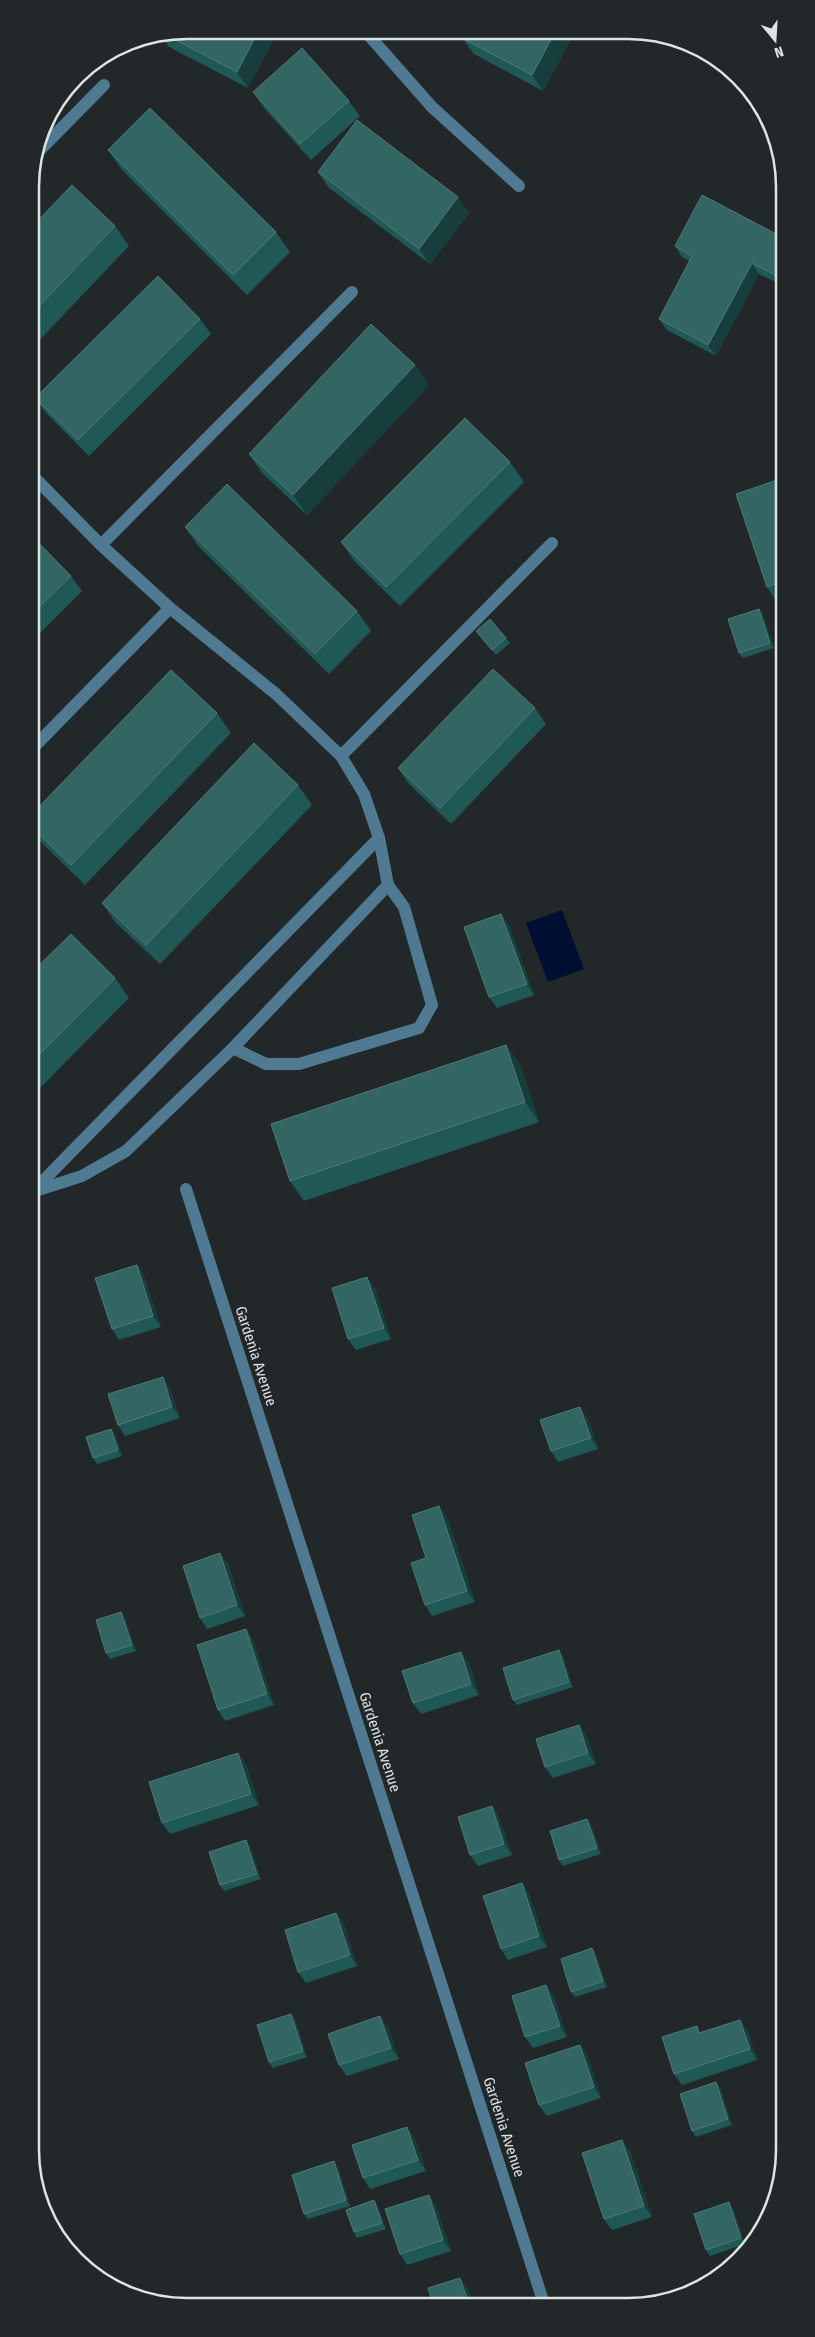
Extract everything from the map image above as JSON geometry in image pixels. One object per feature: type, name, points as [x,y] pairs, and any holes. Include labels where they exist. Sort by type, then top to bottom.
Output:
[{"type":"street","points":[[374,39],[432,106],[518,186]]},
{"type":"street","points":[[45,145],[104,85]]},
{"type":"street","points":[[102,545],[352,292]]},
{"type":"street","points":[[39,482],[102,545],[170,608],[276,694],[341,756],[364,794],[379,838],[388,885],[404,907],[432,1005],[419,1028],[299,1064],[266,1064],[233,1048]]},
{"type":"street","points":[[341,756],[552,543]]},
{"type":"street","points":[[39,742],[170,608]]},
{"type":"street","points":[[39,1185],[379,838]]},
{"type":"street","points":[[39,1190],[82,1176],[126,1151],[233,1048],[388,885]]},
{"type":"street","name":"Gardenia Avenue","points":[[186,1190],[542,2298]]},
{"type":"water","points":[[562,910],[584,969],[548,982],[526,923]]},
{"type":"building","points":[[174,39],[254,39],[237,72]]},
{"type":"building","points":[[464,39],[551,39],[532,75]]},
{"type":"building","points":[[302,48],[349,101],[300,144],[253,92]]},
{"type":"building","points":[[150,108],[276,232],[233,275],[108,150]]},
{"type":"building","points":[[357,120],[458,197],[419,249],[318,172]]},
{"type":"building","points":[[72,185],[115,226],[39,307],[39,220]]},
{"type":"building","points":[[702,195],[776,234],[776,273],[775,275],[752,263],[708,345],[659,319],[692,256],[675,246]]},
{"type":"building","points":[[158,276],[200,319],[78,440],[39,402],[39,394]]},
{"type":"building","points":[[371,324],[415,365],[293,495],[249,454]]},
{"type":"building","points":[[465,418],[510,462],[386,587],[341,542]]},
{"type":"building","points":[[776,480],[776,584],[767,587],[736,494]]},
{"type":"building","points":[[227,484],[357,611],[315,654],[185,527]]},
{"type":"building","points":[[39,543],[71,576],[39,607]]},
{"type":"building","points":[[759,609],[770,643],[739,653],[728,619]]},
{"type":"building","points":[[490,619],[506,638],[492,650],[476,631]]},
{"type":"building","points":[[493,669],[535,708],[440,808],[398,768]]},
{"type":"building","points":[[171,670],[217,713],[71,865],[39,834],[39,807]]},
{"type":"building","points":[[254,743],[298,785],[146,945],[102,903]]},
{"type":"building","points":[[501,914],[527,984],[489,997],[464,927]]},
{"type":"building","points":[[71,934],[115,978],[39,1055],[39,965]]},
{"type":"building","points":[[506,1045],[525,1102],[290,1181],[271,1124]]},
{"type":"building","points":[[137,1265],[153,1316],[112,1329],[95,1278]]},
{"type":"building","points":[[367,1277],[384,1328],[348,1339],[332,1288]]},
{"type":"building","points":[[163,1377],[172,1407],[118,1425],[108,1394]]},
{"type":"building","points":[[580,1407],[591,1438],[551,1451],[540,1420]]},
{"type":"building","points":[[111,1429],[118,1450],[93,1458],[86,1437]]},
{"type":"building","points":[[439,1506],[467,1591],[425,1605],[411,1563],[426,1558],[412,1515]]},
{"type":"building","points":[[220,1553],[237,1605],[200,1618],[183,1566]]},
{"type":"building","points":[[121,1612],[132,1645],[106,1653],[96,1620]]},
{"type":"building","points":[[246,1629],[267,1694],[218,1710],[197,1645]]},
{"type":"building","points":[[559,1650],[569,1682],[513,1700],[503,1668]]},
{"type":"building","points":[[461,1652],[471,1684],[413,1703],[402,1671]]},
{"type":"building","points":[[579,1725],[588,1753],[545,1767],[536,1739]]},
{"type":"building","points":[[238,1753],[251,1794],[162,1823],[149,1782]]},
{"type":"building","points":[[492,1806],[504,1844],[470,1855],[458,1817]]},
{"type":"building","points":[[587,1819],[597,1848],[559,1860],[550,1831]]},
{"type":"building","points":[[246,1840],[257,1874],[220,1885],[209,1852]]},
{"type":"building","points":[[522,1883],[539,1936],[501,1949],[483,1896]]},
{"type":"building","points":[[336,1913],[350,1955],[298,1972],[285,1930]]},
{"type":"building","points":[[592,1948],[603,1981],[571,1992],[561,1959]]},
{"type":"building","points":[[546,1985],[560,2026],[525,2037],[512,1996]]},
{"type":"building","points":[[291,2014],[303,2051],[269,2062],[257,2025]]},
{"type":"building","points":[[380,2016],[391,2048],[339,2065],[328,2034]]},
{"type":"building","points":[[740,2020],[750,2049],[674,2074],[662,2037],[697,2026],[699,2033]]},
{"type":"building","points":[[580,2045],[594,2087],[539,2105],[525,2063]]},
{"type":"building","points":[[716,2082],[728,2119],[692,2131],[680,2094]]},
{"type":"building","points":[[407,2127],[418,2160],[363,2178],[352,2145]]},
{"type":"building","points":[[622,2140],[644,2206],[604,2219],[582,2153]]},
{"type":"building","points":[[334,2161],[346,2200],[304,2214],[292,2175]]},
{"type":"building","points":[[429,2195],[443,2240],[400,2254],[385,2209]]},
{"type":"building","points":[[374,2200],[382,2223],[354,2232],[346,2210]]},
{"type":"building","points":[[729,2202],[741,2238],[706,2250],[694,2214]]},
{"type":"building","points":[[460,2278],[467,2298],[431,2298],[428,2288]]}]
